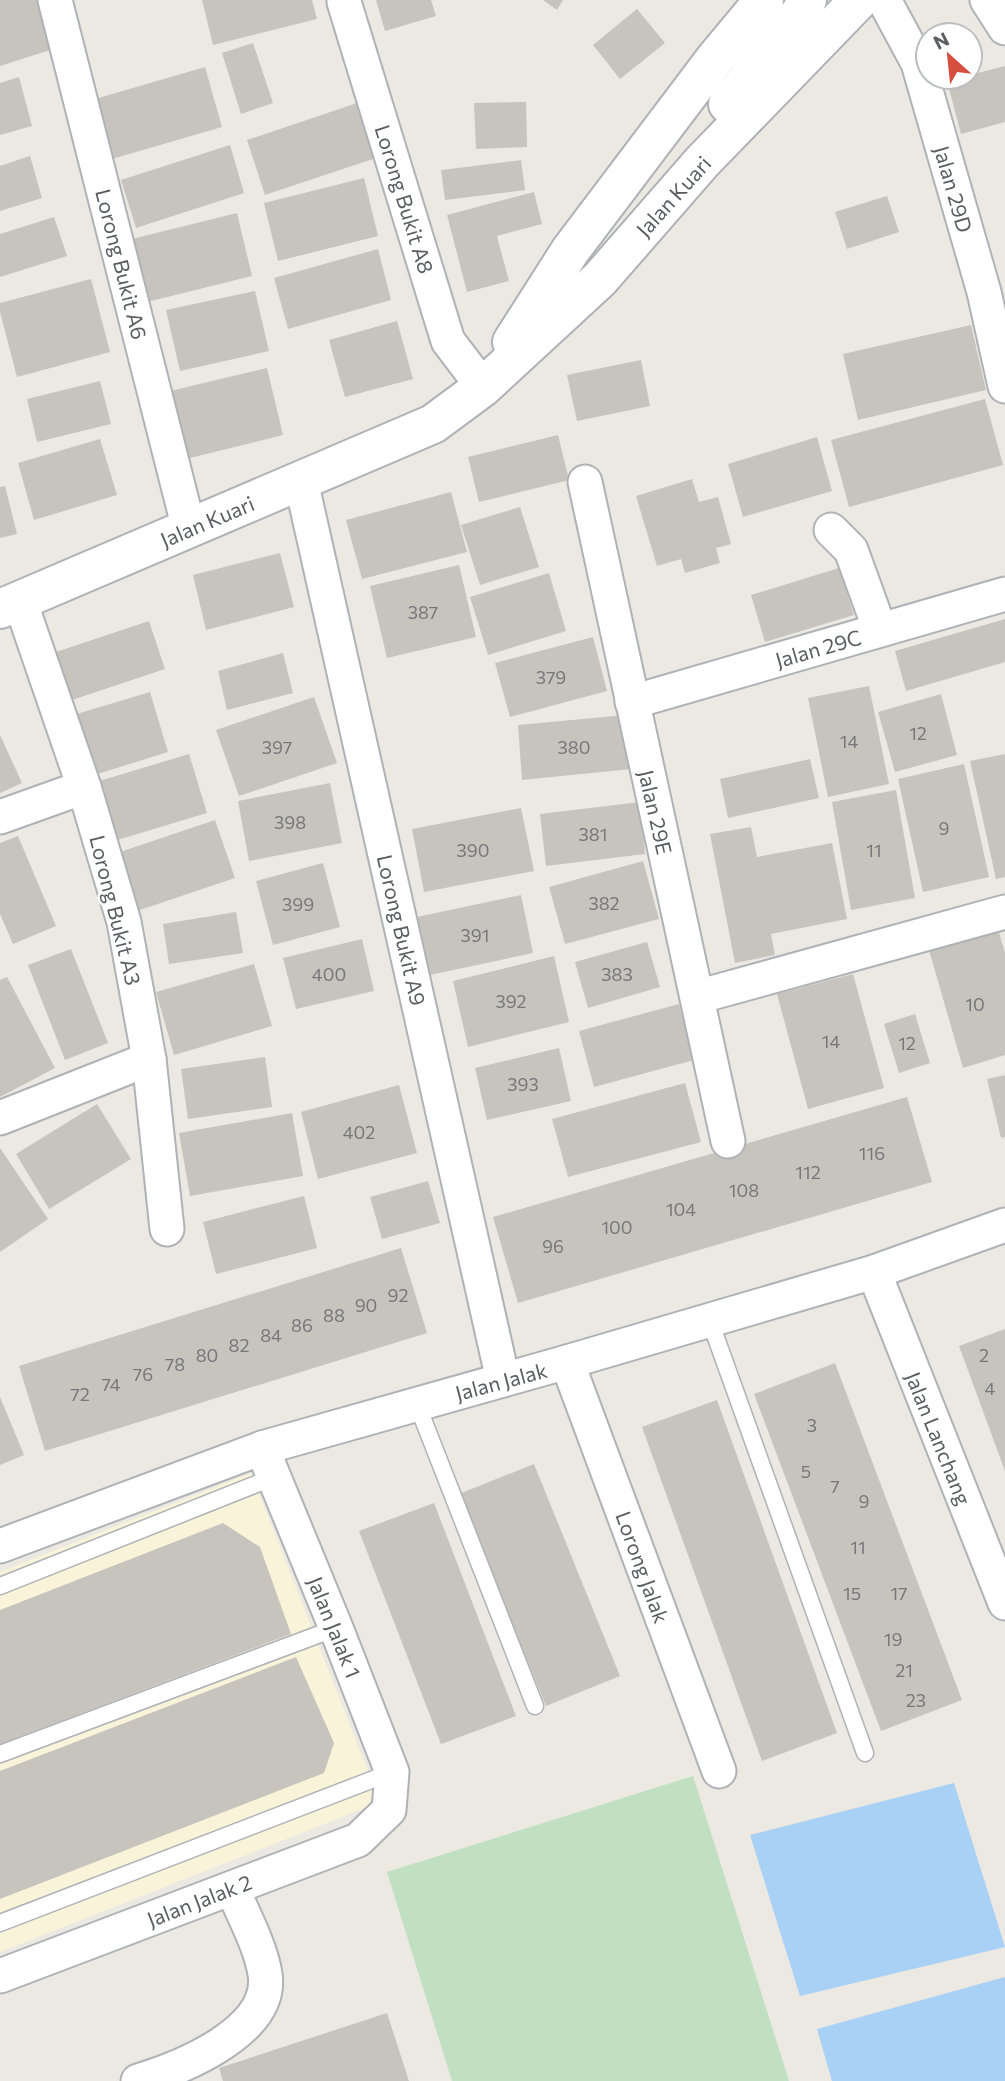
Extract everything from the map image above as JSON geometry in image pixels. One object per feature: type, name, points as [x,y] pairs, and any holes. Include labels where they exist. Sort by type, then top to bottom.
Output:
[{"type":"street","name":"Lorong Bukit A6","points":[[55,0],[189,529]]},
{"type":"street","points":[[715,59],[739,0]]},
{"type":"street","name":"Jalan Kuari","points":[[483,387],[570,251],[715,59],[764,0]]},
{"type":"street","points":[[702,162],[730,102],[801,12],[807,0]]},
{"type":"street","name":"Jalan Kuari","points":[[10,605],[433,424],[483,387],[600,279],[702,162],[859,0]]},
{"type":"street","name":"Jalan 29D","points":[[884,0],[918,63],[990,291],[1005,386]]},
{"type":"street","points":[[987,0],[1005,28]]},
{"type":"street","name":"Lorong Bukit A8","points":[[344,2],[448,341],[483,387]]},
{"type":"street","name":"Lorong Bukit A9","points":[[301,481],[503,1380]]},
{"type":"street","name":"Jalan 29E","points":[[585,482],[728,1141]]},
{"type":"street","points":[[831,530],[851,550],[880,630]]},
{"type":"street","name":"Jalan 29C","points":[[632,702],[1005,594]]},
{"type":"street","name":"Lorong Bukit A3","points":[[10,605],[84,787],[124,922],[149,1059],[167,1229]]},
{"type":"street","points":[[0,817],[84,787]]},
{"type":"street","points":[[697,997],[1005,912]]},
{"type":"street","points":[[0,1118],[149,1059]]},
{"type":"street","name":"Jalan Jalak","points":[[0,1546],[268,1463],[416,1404],[874,1272],[1005,1225]]},
{"type":"street","name":"Jalan Lanchang","points":[[874,1272],[1005,1603]]},
{"type":"street","name":"Lorong Jalak","points":[[568,1362],[719,1772]]},
{"type":"street","name":"Jalan Jalak 1","points":[[268,1463],[392,1772],[389,1810]]},
{"type":"street","name":"Jalan Jalak 2","points":[[0,1976],[358,1840],[389,1810]]},
{"type":"street","points":[[158,2078],[228,2040],[248,2022],[261,2004],[266,1988],[265,1973],[232,1888]]},
{"type":"lane","points":[[709,1321],[865,1754]]},
{"type":"lane","points":[[416,1404],[535,1706]]},
{"type":"lane","points":[[0,1586],[268,1463]]},
{"type":"lane","points":[[0,1754],[336,1628]]},
{"type":"lane","points":[[0,1923],[392,1772]]},
{"type":"shaded area","points":[[251,1473],[380,1802],[0,1952],[0,1572]]},
{"type":"green space","points":[[693,1776],[789,2081],[452,2081],[387,1872]]},
{"type":"water","points":[[954,1783],[1005,1947],[800,1996],[750,1835]]},
{"type":"water","points":[[1005,1977],[1005,2081],[832,2081],[817,2029]]},
{"type":"building","points":[[0,0],[38,0],[53,49],[0,66]]},
{"type":"building","points":[[202,0],[312,0],[317,19],[213,45]]},
{"type":"building","points":[[376,0],[431,0],[436,16],[385,31]]},
{"type":"building","points":[[543,0],[563,0],[557,10]]},
{"type":"building","points":[[637,9],[665,43],[620,79],[593,45]]},
{"type":"building","points":[[253,43],[273,103],[241,114],[222,53]]},
{"type":"building","points":[[1005,66],[1005,122],[961,134],[950,91],[984,91],[984,71]]},
{"type":"building","points":[[205,67],[222,127],[112,159],[95,99]]},
{"type":"building","points":[[19,77],[32,126],[0,135],[0,83]]},
{"type":"building","points":[[526,102],[527,147],[476,149],[474,103]]},
{"type":"building","points":[[357,103],[376,158],[265,195],[247,140]]},
{"type":"building","points":[[230,145],[244,193],[136,228],[121,180]]},
{"type":"building","points":[[30,156],[42,198],[0,211],[0,166]]},
{"type":"building","points":[[521,160],[525,190],[445,200],[441,170]]},
{"type":"building","points":[[364,178],[378,236],[278,261],[264,203]]},
{"type":"building","points":[[534,192],[542,224],[497,236],[509,281],[467,292],[447,215]]},
{"type":"building","points":[[887,196],[899,232],[847,249],[835,212]]},
{"type":"building","points":[[237,213],[252,276],[147,302],[132,239]]},
{"type":"building","points":[[54,217],[67,256],[0,277],[0,234]]},
{"type":"building","points":[[378,249],[391,300],[288,329],[274,278]]},
{"type":"building","points":[[91,279],[110,352],[17,377],[0,303]]},
{"type":"building","points":[[255,291],[269,351],[180,371],[166,310]]},
{"type":"building","points":[[397,321],[413,379],[345,397],[329,340]]},
{"type":"building","points":[[971,325],[986,390],[858,420],[843,354]]},
{"type":"building","points":[[641,360],[650,406],[577,421],[567,375]]},
{"type":"building","points":[[267,368],[283,435],[182,460],[166,392]]},
{"type":"building","points":[[100,381],[111,424],[37,442],[27,399]]},
{"type":"building","points":[[985,399],[1003,465],[849,507],[831,440]]},
{"type":"building","points":[[558,435],[569,480],[479,502],[468,457]]},
{"type":"building","points":[[817,437],[832,491],[743,517],[728,464]]},
{"type":"building","points":[[100,439],[117,495],[34,520],[18,463]]},
{"type":"building","points":[[692,479],[699,502],[718,497],[731,544],[716,548],[720,563],[685,573],[681,559],[657,566],[636,496]]},
{"type":"building","points":[[5,486],[17,534],[0,538],[0,487]]},
{"type":"building","points":[[451,492],[467,552],[362,579],[346,520]]},
{"type":"building","points":[[520,507],[539,567],[480,585],[461,525]]},
{"type":"building","points":[[280,553],[294,607],[206,630],[193,575]]},
{"type":"building","points":[[459,565],[476,637],[387,658],[370,586]]},
{"type":"building","points":[[839,568],[854,615],[765,642],[751,595]]},
{"type":"building","points":[[549,573],[566,631],[488,655],[470,597]]},
{"type":"building","points":[[1005,619],[1005,662],[906,691],[895,651]]},
{"type":"building","points":[[149,621],[165,669],[72,700],[56,652]]},
{"type":"building","points":[[593,637],[607,691],[510,717],[495,663]]},
{"type":"building","points":[[283,653],[293,693],[227,710],[218,671]]},
{"type":"building","points":[[869,686],[889,784],[828,797],[808,698]]},
{"type":"building","points":[[150,692],[168,752],[88,777],[70,716]]},
{"type":"building","points":[[941,694],[957,755],[895,772],[878,712]]},
{"type":"building","points":[[314,697],[337,763],[239,796],[216,730]]},
{"type":"building","points":[[626,715],[631,769],[522,780],[518,725]]},
{"type":"building","points":[[0,735],[22,783],[0,793]]},
{"type":"building","points":[[189,754],[207,813],[114,841],[96,782]]},
{"type":"building","points":[[1005,754],[1005,877],[996,879],[970,761]]},
{"type":"building","points":[[810,759],[819,798],[728,818],[720,779]]},
{"type":"building","points":[[964,764],[989,877],[923,892],[898,779]]},
{"type":"building","points":[[330,783],[342,843],[249,861],[238,801]]},
{"type":"building","points":[[896,790],[915,898],[851,910],[832,802]]},
{"type":"building","points":[[640,802],[645,854],[546,866],[540,814]]},
{"type":"building","points":[[521,808],[534,871],[424,892],[412,829]]},
{"type":"building","points":[[215,820],[235,878],[134,912],[114,854]]},
{"type":"building","points":[[751,827],[757,857],[832,843],[847,919],[771,934],[775,955],[735,963],[710,834]]},
{"type":"building","points":[[18,836],[56,926],[13,944],[0,914],[0,843]]},
{"type":"building","points":[[643,861],[659,919],[565,944],[549,887]]},
{"type":"building","points":[[323,863],[340,927],[273,945],[256,881]]},
{"type":"building","points":[[521,895],[533,953],[430,975],[417,917]]},
{"type":"building","points":[[236,912],[243,953],[169,964],[163,924]]},
{"type":"building","points":[[998,929],[1005,953],[1005,1055],[963,1068],[929,950]]},
{"type":"building","points":[[362,939],[374,991],[296,1009],[283,958]]},
{"type":"building","points":[[647,942],[660,987],[588,1008],[575,962]]},
{"type":"building","points":[[71,949],[108,1043],[65,1060],[28,965]]},
{"type":"building","points":[[554,956],[569,1022],[468,1047],[453,981]]},
{"type":"building","points":[[254,964],[272,1026],[174,1055],[156,992]]},
{"type":"building","points":[[853,974],[884,1088],[808,1109],[777,994]]},
{"type":"building","points":[[7,977],[55,1068],[0,1097],[0,980]]},
{"type":"building","points":[[679,1004],[694,1060],[594,1087],[579,1031]]},
{"type":"building","points":[[915,1014],[930,1063],[899,1073],[884,1024]]},
{"type":"building","points":[[559,1048],[571,1101],[487,1120],[475,1068]]},
{"type":"building","points":[[265,1057],[272,1107],[188,1119],[181,1069]]},
{"type":"building","points":[[1005,1075],[1005,1137],[1001,1138],[987,1079]]},
{"type":"building","points":[[685,1083],[701,1142],[568,1177],[552,1119]]},
{"type":"building","points":[[399,1085],[417,1153],[318,1179],[301,1112]]},
{"type":"building","points":[[907,1097],[932,1182],[518,1303],[493,1217]]},
{"type":"building","points":[[97,1104],[131,1159],[49,1209],[16,1154]]},
{"type":"building","points":[[292,1113],[303,1176],[190,1196],[179,1133]]},
{"type":"building","points":[[0,1148],[48,1219],[0,1252]]},
{"type":"building","points":[[428,1181],[440,1223],[382,1239],[370,1197]]},
{"type":"building","points":[[304,1196],[317,1248],[216,1274],[203,1222]]},
{"type":"building","points":[[401,1248],[427,1333],[45,1451],[19,1366]]},
{"type":"building","points":[[1005,1329],[1005,1471],[959,1346]]},
{"type":"building","points":[[835,1363],[962,1700],[881,1731],[754,1394]]},
{"type":"building","points":[[0,1397],[24,1455],[0,1465]]},
{"type":"building","points":[[717,1400],[837,1733],[762,1761],[642,1427]]},
{"type":"building","points":[[534,1464],[620,1676],[546,1706],[459,1494]]},
{"type":"building","points":[[434,1503],[516,1716],[441,1744],[359,1531]]},
{"type":"building","points":[[223,1523],[260,1547],[291,1634],[0,1744],[0,1610]]},
{"type":"building","points":[[296,1657],[334,1743],[324,1773],[0,1899],[0,1771]]},
{"type":"building","points":[[387,2013],[409,2081],[223,2081],[219,2068]]}]
